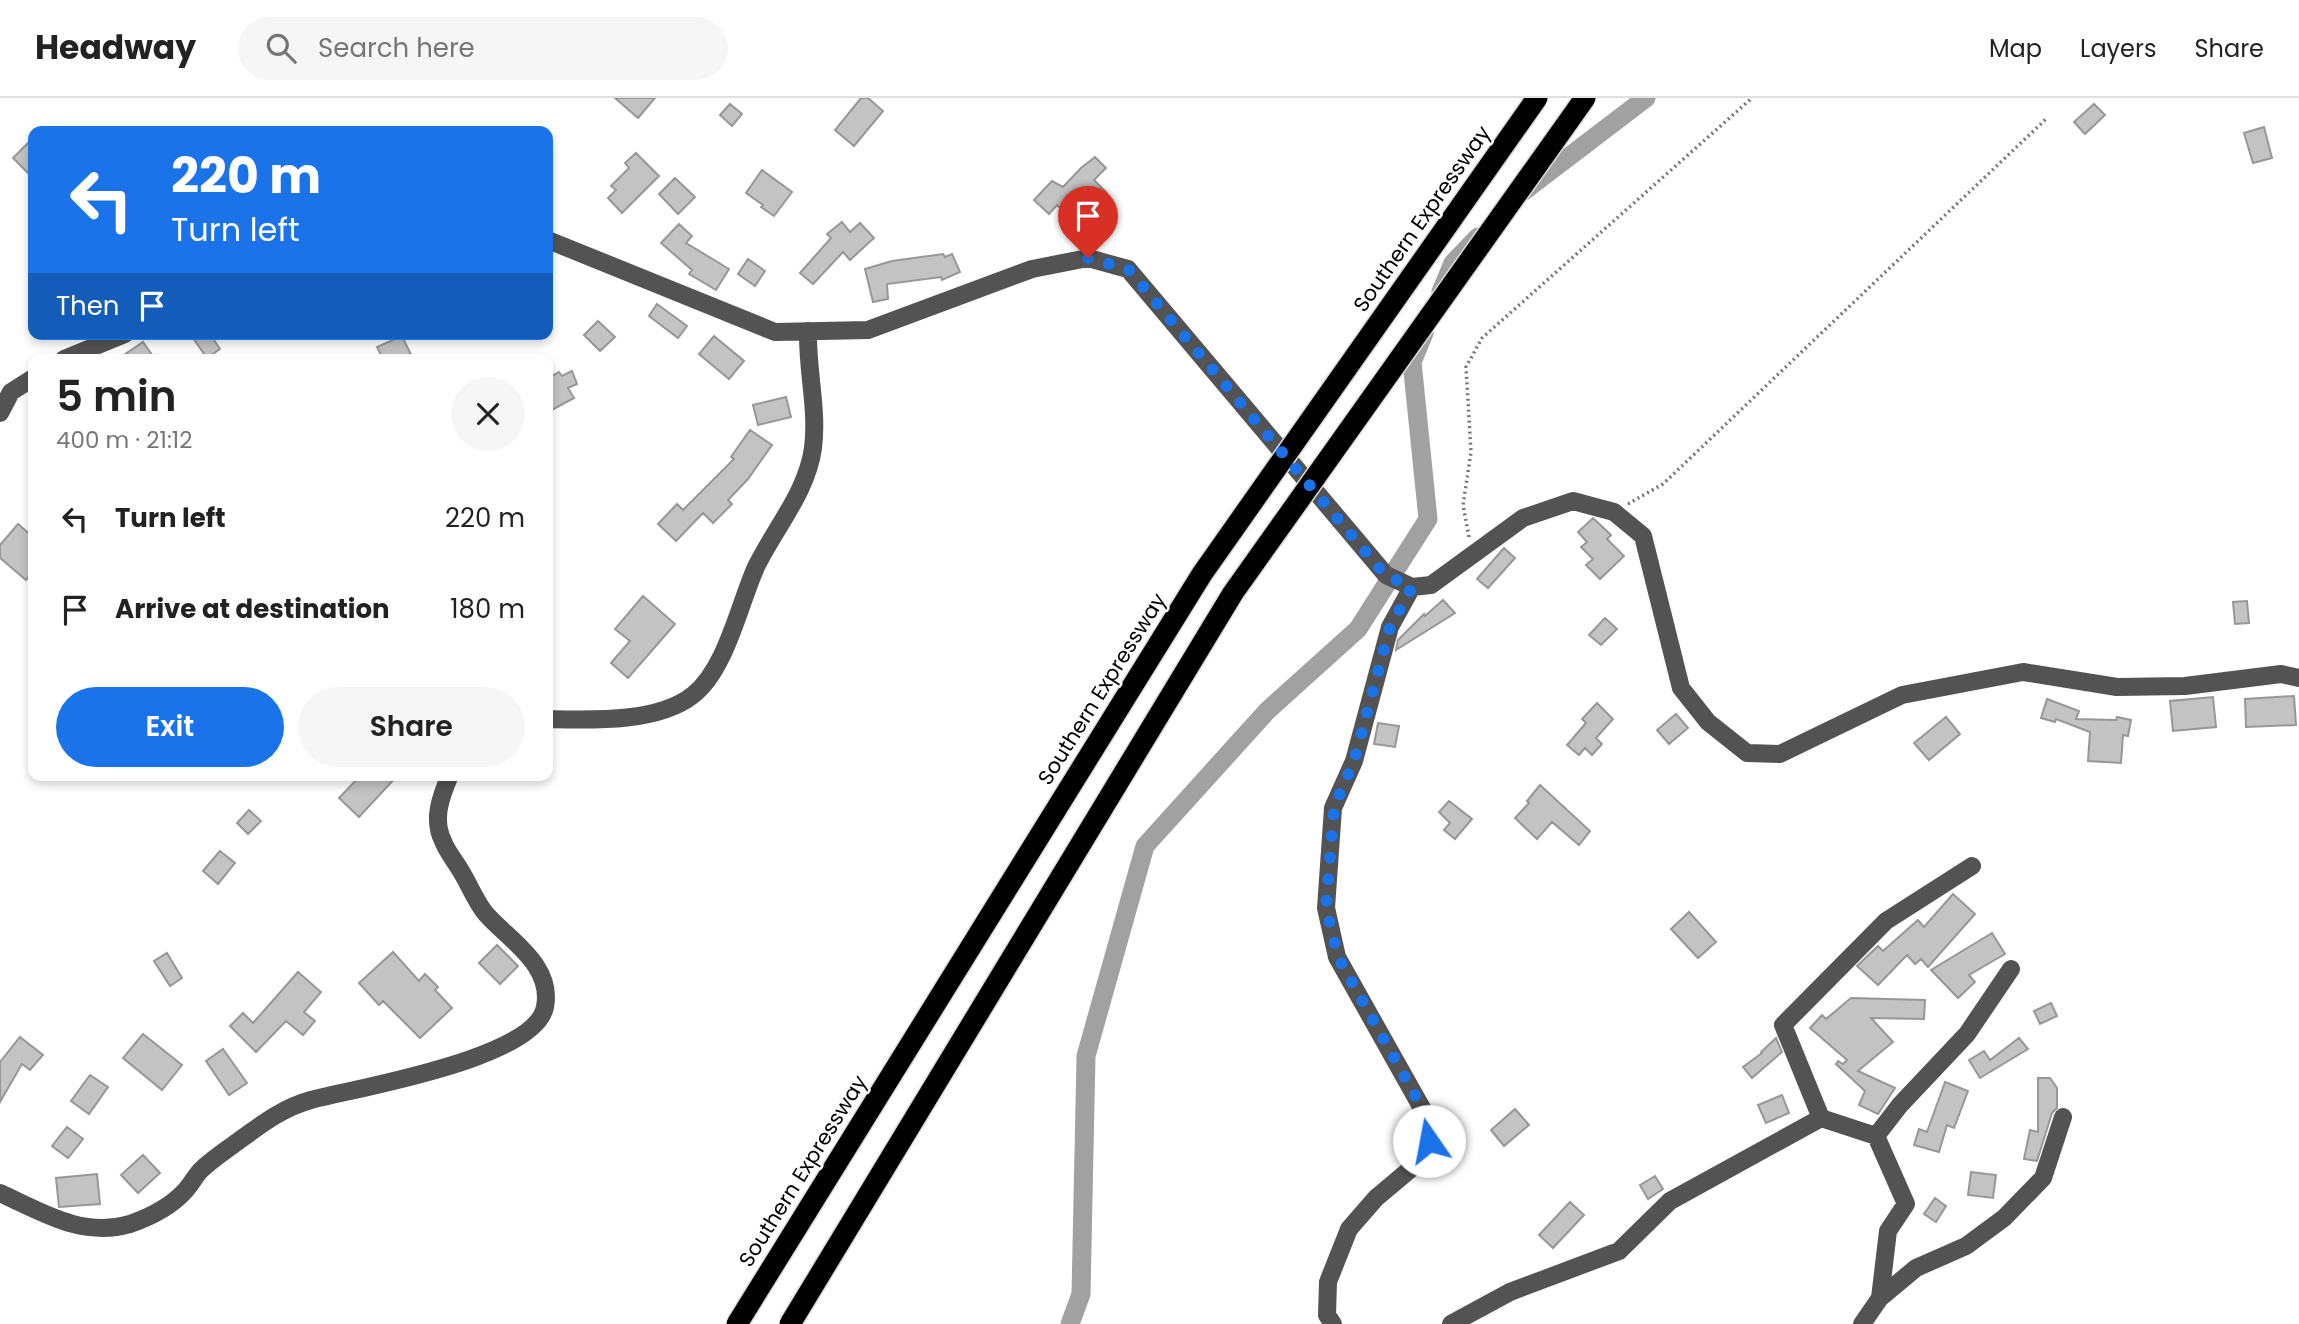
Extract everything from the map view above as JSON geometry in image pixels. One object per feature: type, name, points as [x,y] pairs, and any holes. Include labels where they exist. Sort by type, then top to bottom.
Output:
[{"type":"highway","name":"Southern Expressway","points":[[737,1324],[1202,574],[1537,98]]},
{"type":"highway","points":[[790,1324],[1233,593],[1585,98]]},
{"type":"street","points":[[553,242],[775,332],[868,330],[1032,270],[1088,258],[1128,269],[1385,575],[1408,586],[1431,585],[1524,518],[1573,501],[1614,512],[1643,536],[1681,688],[1708,722],[1747,753],[1780,754],[1902,695],[2023,672],[2117,687],[2185,686],[2281,674],[2299,678]]},
{"type":"street","points":[[553,719],[639,716],[661,711],[692,696],[706,682],[757,567],[809,470],[816,419],[807,358],[808,331]]},
{"type":"street","points":[[76,354],[110,340]]},
{"type":"street","points":[[0,413],[11,392],[28,381]]},
{"type":"street","points":[[1332,1324],[1327,1315],[1328,1282],[1349,1229],[1376,1198],[1426,1156],[1432,1126],[1338,957],[1326,908],[1334,807],[1354,761],[1390,627],[1408,586]]},
{"type":"street","points":[[0,1192],[64,1222],[86,1229],[128,1224],[168,1206],[214,1159],[279,1113],[312,1100],[438,1071],[517,1040],[526,1032],[545,1011],[545,984],[536,964],[484,912],[442,840],[438,817],[440,799],[448,781]]},
{"type":"street","points":[[1821,1118],[1783,1025],[1886,921],[1972,866]]},
{"type":"street","points":[[1876,1136],[1900,1105],[1967,1034],[2011,969]]},
{"type":"street","points":[[1862,1324],[1880,1298],[1916,1268],[1966,1245],[2004,1218],[2042,1178],[2063,1117]]},
{"type":"street","points":[[1451,1324],[1510,1292],[1619,1251],[1670,1201],[1821,1118],[1876,1136],[1906,1204],[1888,1231],[1880,1298]]},
{"type":"path","points":[[1472,556],[1463,505],[1471,452],[1466,368],[1482,338],[1752,98]]},
{"type":"path","points":[[1614,512],[1664,484],[2046,120]]},
{"type":"building","points":[[615,98],[655,98],[638,118]]},
{"type":"building","points":[[861,98],[868,98],[883,111],[854,146],[835,130]]},
{"type":"building","points":[[730,104],[742,114],[732,126],[720,115]]},
{"type":"building","points":[[2094,104],[2105,115],[2085,134],[2074,122]]},
{"type":"building","points":[[2264,127],[2272,158],[2253,163],[2244,133]]},
{"type":"building","points":[[28,143],[28,173],[13,158]]},
{"type":"building","points":[[636,153],[659,176],[622,213],[608,198],[616,190],[611,186],[629,168],[625,163]]},
{"type":"building","points":[[1095,157],[1106,168],[1094,180],[1107,193],[1097,205],[1081,189],[1062,210],[1057,205],[1049,214],[1034,200],[1052,181],[1063,187]]},
{"type":"building","points":[[762,170],[792,192],[774,216],[746,193]]},
{"type":"building","points":[[675,178],[695,197],[678,214],[659,194]]},
{"type":"building","points":[[842,222],[850,232],[860,223],[874,238],[850,260],[843,252],[813,284],[800,273],[831,238],[827,234]]},
{"type":"building","points":[[679,224],[692,236],[686,243],[729,269],[716,290],[689,274],[692,270],[661,243]]},
{"type":"building","points":[[943,254],[945,257],[952,254],[960,272],[942,280],[941,277],[887,284],[888,299],[873,302],[865,269],[892,261]]},
{"type":"building","points":[[748,259],[765,271],[755,286],[738,274]]},
{"type":"building","points":[[657,304],[687,326],[678,338],[649,316]]},
{"type":"building","points":[[598,321],[615,337],[600,351],[584,335]]},
{"type":"building","points":[[714,336],[744,361],[729,379],[699,354]]},
{"type":"building","points":[[194,340],[214,340],[220,349],[213,354],[204,354]]},
{"type":"building","points":[[393,340],[404,340],[411,354],[380,354],[377,347]]},
{"type":"building","points":[[143,342],[151,354],[125,354]]},
{"type":"building","points":[[572,371],[577,384],[568,388],[574,398],[553,409],[553,375],[559,372],[562,376]]},
{"type":"building","points":[[786,397],[791,417],[758,425],[753,405]]},
{"type":"building","points":[[750,430],[772,445],[748,479],[728,500],[732,504],[713,523],[703,513],[676,541],[658,524],[677,504],[683,510],[734,459],[731,457]]},
{"type":"building","points":[[1593,518],[1611,535],[1607,539],[1624,556],[1600,579],[1586,565],[1593,559],[1581,547],[1587,542],[1578,532]]},
{"type":"building","points":[[18,524],[28,533],[26,580],[0,558],[0,545]]},
{"type":"building","points":[[1504,548],[1515,558],[1488,588],[1477,579]]},
{"type":"building","points":[[643,596],[675,624],[628,678],[611,663],[630,641],[615,629]]},
{"type":"building","points":[[1443,600],[1455,613],[1396,650],[1398,640],[1424,614],[1425,616]]},
{"type":"building","points":[[2247,601],[2249,623],[2235,624],[2233,602]]},
{"type":"building","points":[[1605,618],[1617,629],[1601,645],[1589,635]]},
{"type":"building","points":[[2294,696],[2296,725],[2246,727],[2245,699]]},
{"type":"building","points":[[2213,697],[2216,727],[2173,731],[2170,701]]},
{"type":"building","points":[[2047,699],[2079,711],[2076,719],[2116,720],[2117,717],[2131,720],[2128,736],[2123,735],[2121,763],[2088,761],[2090,732],[2056,719],[2055,722],[2041,718]]},
{"type":"building","points":[[1597,703],[1613,719],[1596,738],[1602,744],[1592,755],[1585,748],[1579,755],[1567,745],[1586,723],[1582,719]]},
{"type":"building","points":[[1676,714],[1688,728],[1669,744],[1657,730]]},
{"type":"building","points":[[1946,717],[1960,734],[1929,760],[1914,743]]},
{"type":"building","points":[[1378,723],[1399,726],[1395,747],[1374,744]]},
{"type":"building","points":[[355,781],[392,781],[359,817],[339,798]]},
{"type":"building","points":[[1540,785],[1590,831],[1579,845],[1552,822],[1537,839],[1515,818],[1529,803],[1527,801]]},
{"type":"building","points":[[1449,801],[1472,819],[1455,839],[1444,830],[1450,823],[1439,812]]},
{"type":"building","points":[[249,810],[261,821],[248,834],[237,823]]},
{"type":"building","points":[[220,851],[235,863],[218,884],[203,871]]},
{"type":"building","points":[[1953,894],[1975,914],[1928,967],[1921,959],[1915,964],[1907,955],[1878,985],[1857,966],[1878,946],[1883,951],[1918,920],[1924,927]]},
{"type":"building","points":[[1689,912],[1716,942],[1698,958],[1671,929]]},
{"type":"building","points":[[1992,933],[2005,954],[1969,975],[1975,982],[1958,998],[1931,970]]},
{"type":"building","points":[[497,945],[518,966],[500,984],[479,963]]},
{"type":"building","points":[[393,952],[419,981],[425,974],[438,987],[435,990],[452,1008],[420,1038],[383,1001],[379,1005],[359,983]]},
{"type":"building","points":[[167,953],[182,978],[170,986],[154,961]]},
{"type":"building","points":[[298,972],[321,992],[304,1012],[315,1021],[303,1035],[286,1021],[256,1052],[230,1026],[243,1013],[253,1023]]},
{"type":"building","points":[[1851,998],[1925,1000],[1924,1019],[1871,1018],[1893,1042],[1858,1071],[1895,1088],[1878,1114],[1859,1105],[1865,1091],[1836,1064],[1838,1061],[1843,1064],[1847,1060],[1810,1028],[1822,1015],[1826,1019]]},
{"type":"building","points":[[2051,1003],[2057,1016],[2040,1024],[2034,1011]]},
{"type":"building","points":[[143,1034],[182,1065],[162,1090],[123,1058]]},
{"type":"building","points":[[20,1037],[43,1055],[30,1070],[22,1064],[0,1102],[0,1062]]},
{"type":"building","points":[[1776,1038],[1782,1052],[1752,1078],[1743,1067]]},
{"type":"building","points":[[2019,1038],[2028,1049],[1980,1078],[1969,1060],[1984,1051],[1990,1060]]},
{"type":"building","points":[[223,1049],[247,1083],[229,1095],[206,1061]]},
{"type":"building","points":[[90,1075],[108,1087],[89,1114],[71,1101]]},
{"type":"building","points":[[2038,1078],[2050,1078],[2057,1088],[2057,1108],[2052,1113],[2037,1161],[2024,1159],[2030,1130],[2038,1132]]},
{"type":"building","points":[[1945,1082],[1968,1091],[1954,1128],[1947,1125],[1939,1152],[1914,1145],[1919,1129],[1927,1132]]},
{"type":"building","points":[[1782,1095],[1789,1113],[1766,1123],[1758,1105]]},
{"type":"building","points":[[1515,1109],[1529,1125],[1504,1146],[1491,1130]]},
{"type":"building","points":[[67,1127],[83,1139],[68,1158],[52,1146]]},
{"type":"building","points":[[143,1155],[160,1173],[138,1193],[121,1175]]},
{"type":"building","points":[[1971,1172],[1996,1175],[1993,1198],[1968,1195]]},
{"type":"building","points":[[97,1174],[100,1204],[59,1207],[56,1178]]},
{"type":"building","points":[[1655,1176],[1663,1189],[1648,1199],[1640,1185]]},
{"type":"building","points":[[1935,1198],[1946,1206],[1936,1222],[1924,1214]]},
{"type":"building","points":[[1570,1202],[1584,1215],[1553,1248],[1539,1235]]},
{"type":"waterway","points":[[1524,191],[1646,98]]},
{"type":"waterway","points":[[1441,292],[1453,263],[1478,237]]},
{"type":"waterway","points":[[1070,1324],[1081,1294],[1086,1056],[1145,846],[1267,711],[1358,629],[1428,519],[1412,362],[1424,333]]},
{"type":"route","points":[[1088,258],[1128,269],[1385,575],[1412,587],[1390,627],[1354,761],[1334,807],[1326,908],[1338,957],[1432,1126],[1429,1141]]}]
